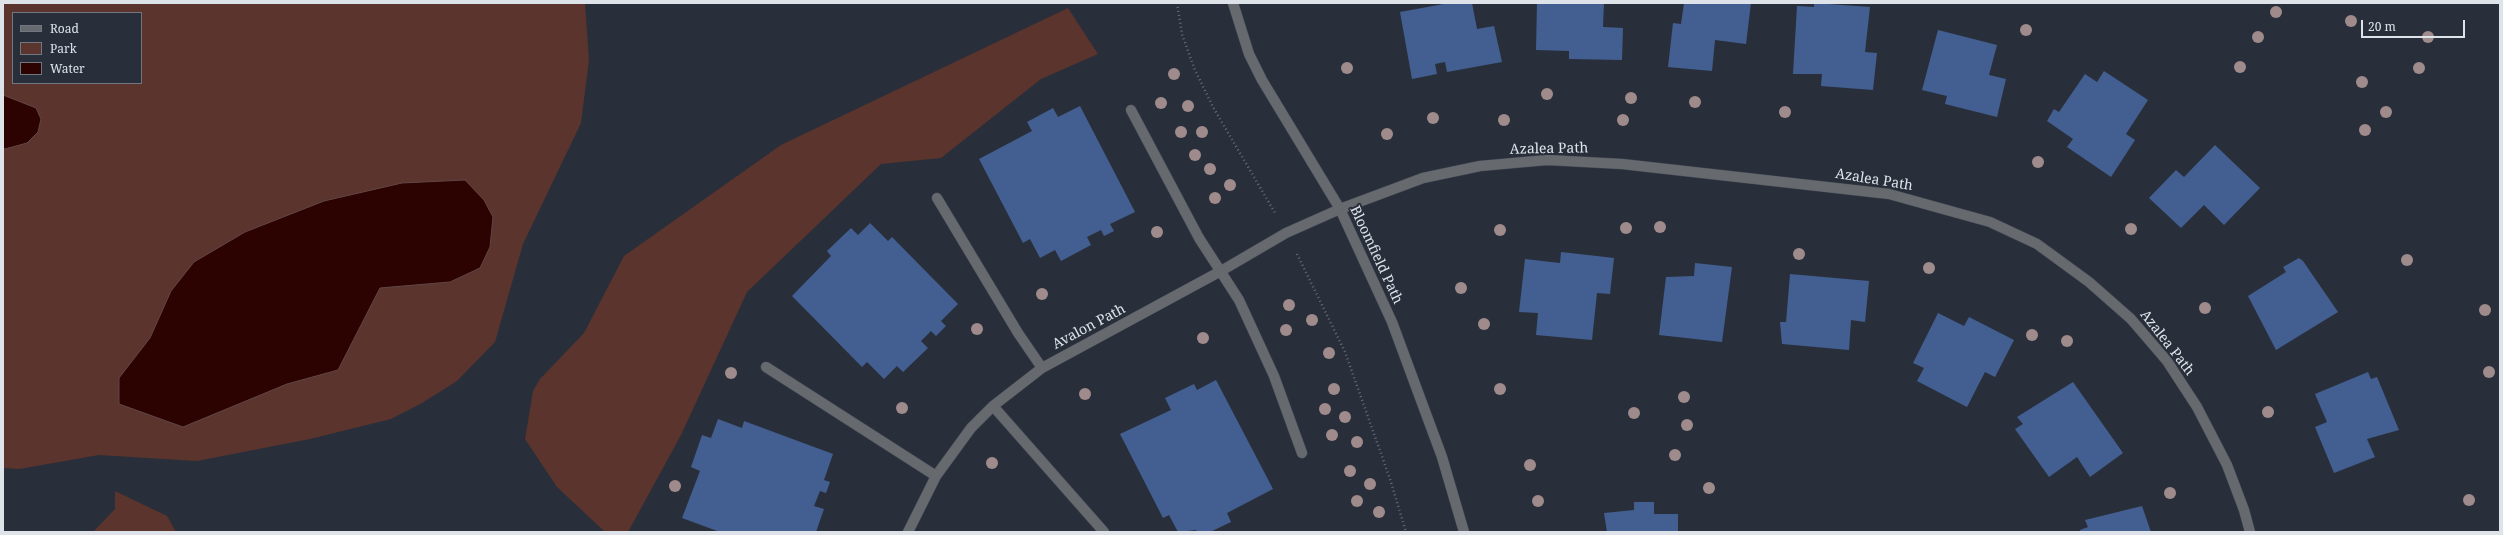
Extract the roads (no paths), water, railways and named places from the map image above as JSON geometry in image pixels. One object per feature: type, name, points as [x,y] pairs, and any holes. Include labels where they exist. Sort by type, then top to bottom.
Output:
[{"type":"street","name":"Bloomfield Path","points":[[1233,3],[1249,54],[1262,80],[1340,209],[1392,322],[1442,457],[1464,532]]},
{"type":"street","points":[[1131,110],[1199,238],[1239,300],[1274,376],[1302,453]]},
{"type":"street","name":"Azalea Path","points":[[1340,209],[1423,178],[1480,166],[1547,160],[1622,164],[1889,194],[1990,222],[2036,244],[2089,282],[2131,319],[2157,349],[2197,407],[2227,465],[2244,510],[2250,532]]},
{"type":"street","points":[[937,198],[1018,333],[1042,368]]},
{"type":"street","name":"Avalon Path","points":[[908,532],[936,476],[971,428],[993,406],[1042,368],[1221,271],[1286,233],[1340,209]]},
{"type":"street","points":[[766,367],[936,476]]},
{"type":"street","points":[[993,406],[1104,532]]},
{"type":"water","points":[[3,95],[36,108],[41,119],[38,132],[27,143],[5,149],[3,148]]},
{"type":"water","points":[[465,180],[484,200],[493,217],[490,247],[480,268],[450,282],[380,288],[338,370],[287,384],[183,427],[119,404],[119,378],[150,338],[171,291],[194,262],[245,232],[324,201],[402,183]]}]
